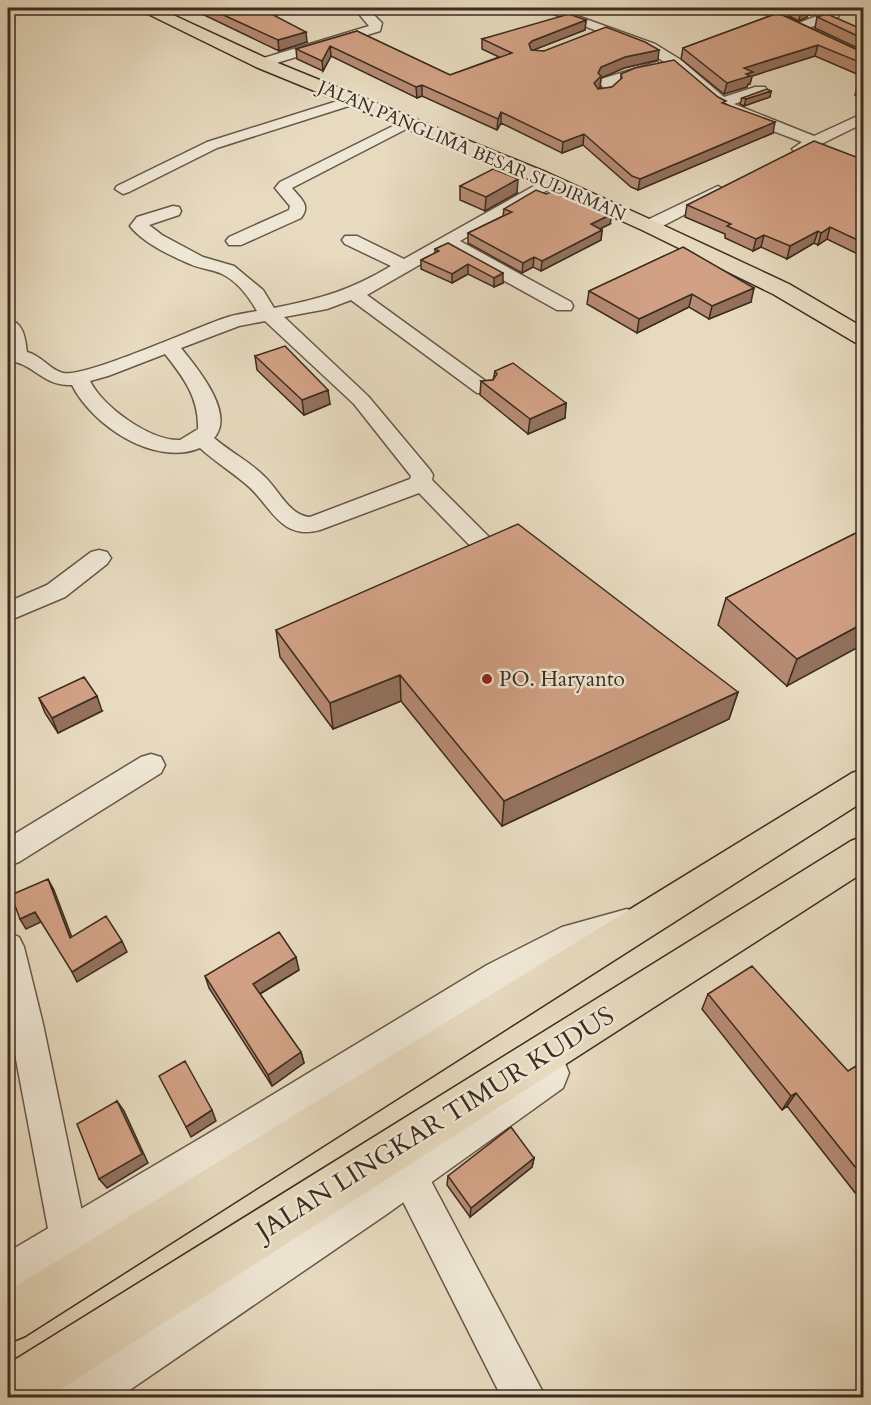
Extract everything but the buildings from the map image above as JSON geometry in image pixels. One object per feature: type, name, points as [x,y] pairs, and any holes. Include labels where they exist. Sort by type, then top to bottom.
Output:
[{"type":"main road","name":"JALAN PANGLIMA BESAR SUDIRMAN","points":[[147,8],[262,63],[550,182],[650,226],[795,297],[864,338]]},
{"type":"main road","name":"JALAN PANGLIMA BESAR SUDIRMAN","points":[[795,297],[864,322]]},
{"type":"main road","points":[[640,923],[864,783]]},
{"type":"main road","points":[[652,986],[864,852]]},
{"type":"main road","name":"JALAN LINGKAR TIMUR KUDUS","points":[[8,1394],[401,1161]]},
{"type":"main road","points":[[8,1319],[73,1260]]},
{"type":"street","points":[[262,63],[375,28],[376,23],[360,8]]},
{"type":"street","points":[[545,8],[609,29],[650,46],[671,60],[722,103],[752,118],[815,142]]},
{"type":"street","points":[[758,8],[864,59]]},
{"type":"street","points":[[799,27],[829,13]]},
{"type":"street","points":[[757,24],[776,17]]},
{"type":"street","points":[[588,37],[609,29]]},
{"type":"street","points":[[602,94],[612,87],[606,83],[619,76],[671,60],[686,50]]},
{"type":"street","points":[[722,103],[760,90]]},
{"type":"street","points":[[123,189],[212,145],[350,101]]},
{"type":"street","points":[[784,158],[864,117]]},
{"type":"street","points":[[235,241],[295,214],[298,205],[284,192],[283,188],[286,185],[407,123]]},
{"type":"street","points":[[8,325],[15,333],[13,355],[28,357],[62,379],[100,372],[234,321],[320,305],[353,293],[405,266],[550,182]]},
{"type":"street","points":[[650,226],[732,184]]},
{"type":"street","points":[[173,211],[143,221],[138,226],[156,239],[197,261],[228,270],[237,276],[256,294],[268,313],[361,400],[422,475],[421,482]]},
{"type":"street","points":[[351,240],[405,266]]},
{"type":"street","points":[[446,241],[500,268],[564,306]]},
{"type":"street","points":[[353,293],[484,389]]},
{"type":"street","points":[[78,377],[81,387],[98,407],[124,426],[159,443],[178,447],[202,438],[209,431],[210,408],[202,390],[169,345]]},
{"type":"street","points":[[202,438],[257,481],[284,514],[300,524],[312,525],[421,482]]},
{"type":"street","points":[[421,482],[488,550]]},
{"type":"street","points":[[8,612],[56,591],[99,558]]},
{"type":"street","points":[[8,853],[151,765]]},
{"type":"street","points":[[8,1280],[73,1260],[237,1142],[501,978],[576,940],[640,923]]},
{"type":"street","points":[[8,947],[26,1024],[73,1260]]},
{"type":"street","points":[[73,1398],[263,1273],[401,1161],[587,1044],[628,1011],[652,986]]},
{"type":"street","points":[[401,1161],[525,1398]]},
{"type":"place","name":"PO. Haryanto","points":[[487,679]]}]
